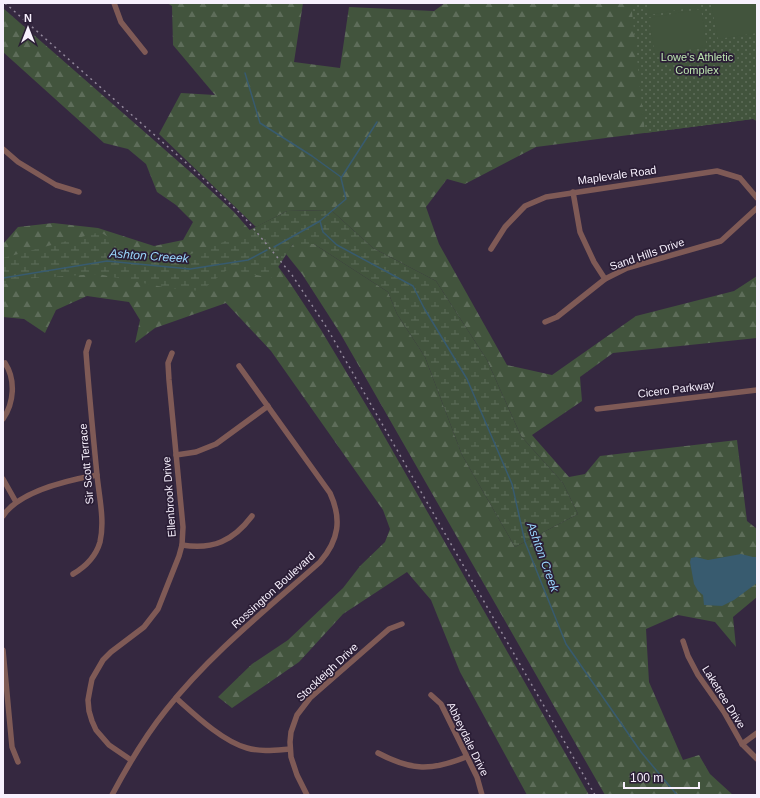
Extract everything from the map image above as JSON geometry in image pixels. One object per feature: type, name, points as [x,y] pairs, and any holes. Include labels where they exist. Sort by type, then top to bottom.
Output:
[{"type":"street","points":[[114,3],[120,22],[145,52]]},
{"type":"street","points":[[3,149],[18,162],[56,185],[79,192]]},
{"type":"street","name":"Maplevale Road","points":[[491,249],[505,227],[525,206],[546,197],[717,171],[740,178],[757,198]]},
{"type":"street","points":[[573,192],[580,232],[594,262],[605,279]]},
{"type":"street","name":"Sand Hills Drive","points":[[545,322],[557,317],[605,279],[628,268],[720,241],[757,208]]},
{"type":"street","name":"Sir Scott Terrace","points":[[73,574],[86,564],[96,550],[99,544],[101,523],[86,352],[89,342]]},
{"type":"street","name":"Ellenbrook Drive","points":[[131,760],[109,745],[96,730],[89,711],[88,700],[92,679],[103,660],[111,652],[144,627],[154,616],[162,602],[182,546],[183,527],[168,363],[172,353]]},
{"type":"street","points":[[3,419],[9,408],[12,393],[11,374],[5,363]]},
{"type":"street","name":"Rossington Boulevard","points":[[112,795],[131,760],[176,698],[223,649],[320,562],[331,546],[337,532],[336,508],[330,493],[239,366]]},
{"type":"street","name":"Cicero Parkway","points":[[597,409],[757,390]]},
{"type":"street","points":[[176,455],[196,452],[216,444],[268,406]]},
{"type":"street","points":[[3,516],[16,502],[36,492],[97,475]]},
{"type":"street","points":[[3,479],[16,502]]},
{"type":"street","points":[[182,546],[203,547],[221,542],[238,532],[252,516]]},
{"type":"street","name":"Stockleigh Drive","points":[[307,795],[293,765],[290,749],[291,732],[303,706],[310,698],[389,629],[402,624]]},
{"type":"street","name":"Laketree Drive","points":[[683,641],[693,667],[724,712],[742,744],[757,759]]},
{"type":"street","points":[[3,650],[12,746],[18,762]]},
{"type":"street","name":"Abbeydale Drive","points":[[431,695],[441,704],[477,777],[482,795]]},
{"type":"street","points":[[176,698],[222,736],[238,745],[247,748],[266,750],[290,749]]},
{"type":"street","points":[[742,744],[757,733]]},
{"type":"street","points":[[378,753],[403,764],[424,768],[447,764],[466,757]]},
{"type":"green space","points":[[167,3],[303,3],[294,62],[340,68],[349,7],[434,11],[445,3],[642,3],[710,56],[757,121],[753,119],[536,147],[465,184],[447,179],[426,207],[439,244],[507,365],[552,375],[636,316],[734,291],[757,276],[757,338],[613,353],[580,377],[582,401],[532,435],[569,477],[585,474],[600,456],[737,440],[747,521],[757,529],[757,597],[733,617],[736,647],[715,622],[678,615],[646,629],[649,682],[683,760],[699,755],[710,774],[733,795],[605,795],[340,333],[302,274],[286,254],[293,244],[314,244],[388,292],[397,314],[425,357],[462,455],[515,547],[578,514],[563,483],[521,436],[487,360],[436,281],[373,248],[331,210],[287,211],[256,227],[159,134],[181,93],[215,95],[173,45],[172,6]]},
{"type":"green space","name":"Lowe's Athletic Complex","points":[[631,3],[757,3],[757,121],[753,119],[645,133]]},
{"type":"green space","points":[[647,3],[700,3],[701,6],[649,15]]},
{"type":"green space","points":[[711,3],[757,3],[757,33],[718,39]]},
{"type":"green space","points":[[3,8],[196,177],[234,212],[261,243],[321,330],[375,420],[589,795],[527,795],[460,672],[431,600],[407,572],[343,614],[299,662],[232,708],[218,697],[252,664],[288,640],[343,588],[360,566],[385,542],[390,529],[383,510],[271,351],[226,303],[155,328],[135,343],[140,320],[129,302],[87,296],[56,310],[45,333],[24,319],[3,317],[3,244],[18,227],[53,223],[98,228],[154,246],[183,240],[193,222],[176,205],[157,192],[146,164],[128,149],[104,143],[3,52]]},
{"type":"green space","points":[[701,9],[707,47],[655,55],[649,18]]},
{"type":"green space","points":[[331,210],[373,248],[436,281],[487,360],[521,436],[563,483],[578,514],[515,547],[462,455],[425,357],[397,314],[388,292],[314,244],[293,244],[271,278],[228,269],[201,291],[168,288],[98,274],[20,279],[3,285],[3,258],[100,232],[138,255],[188,255],[234,238],[287,211]]},
{"type":"water","points":[[741,554],[757,557],[757,583],[734,600],[722,606],[704,605],[703,595],[698,591],[694,584],[690,562],[691,558],[696,557],[708,560]]},
{"type":"waterway","points":[[245,73],[260,123],[312,156],[341,177]]},
{"type":"waterway","points":[[274,247],[320,221],[346,199],[341,178],[377,122]]},
{"type":"waterway","name":"Ashton Creek","points":[[320,221],[323,232],[337,245],[413,286],[424,308],[467,379],[512,484],[525,542],[566,644],[641,752],[677,795]]},
{"type":"waterway","name":"Ashton Creeek","points":[[3,278],[107,261],[190,269],[248,260],[267,250]]},
{"type":"railway","points":[[5,3],[193,169],[244,217],[292,275],[327,328],[595,795]]}]
